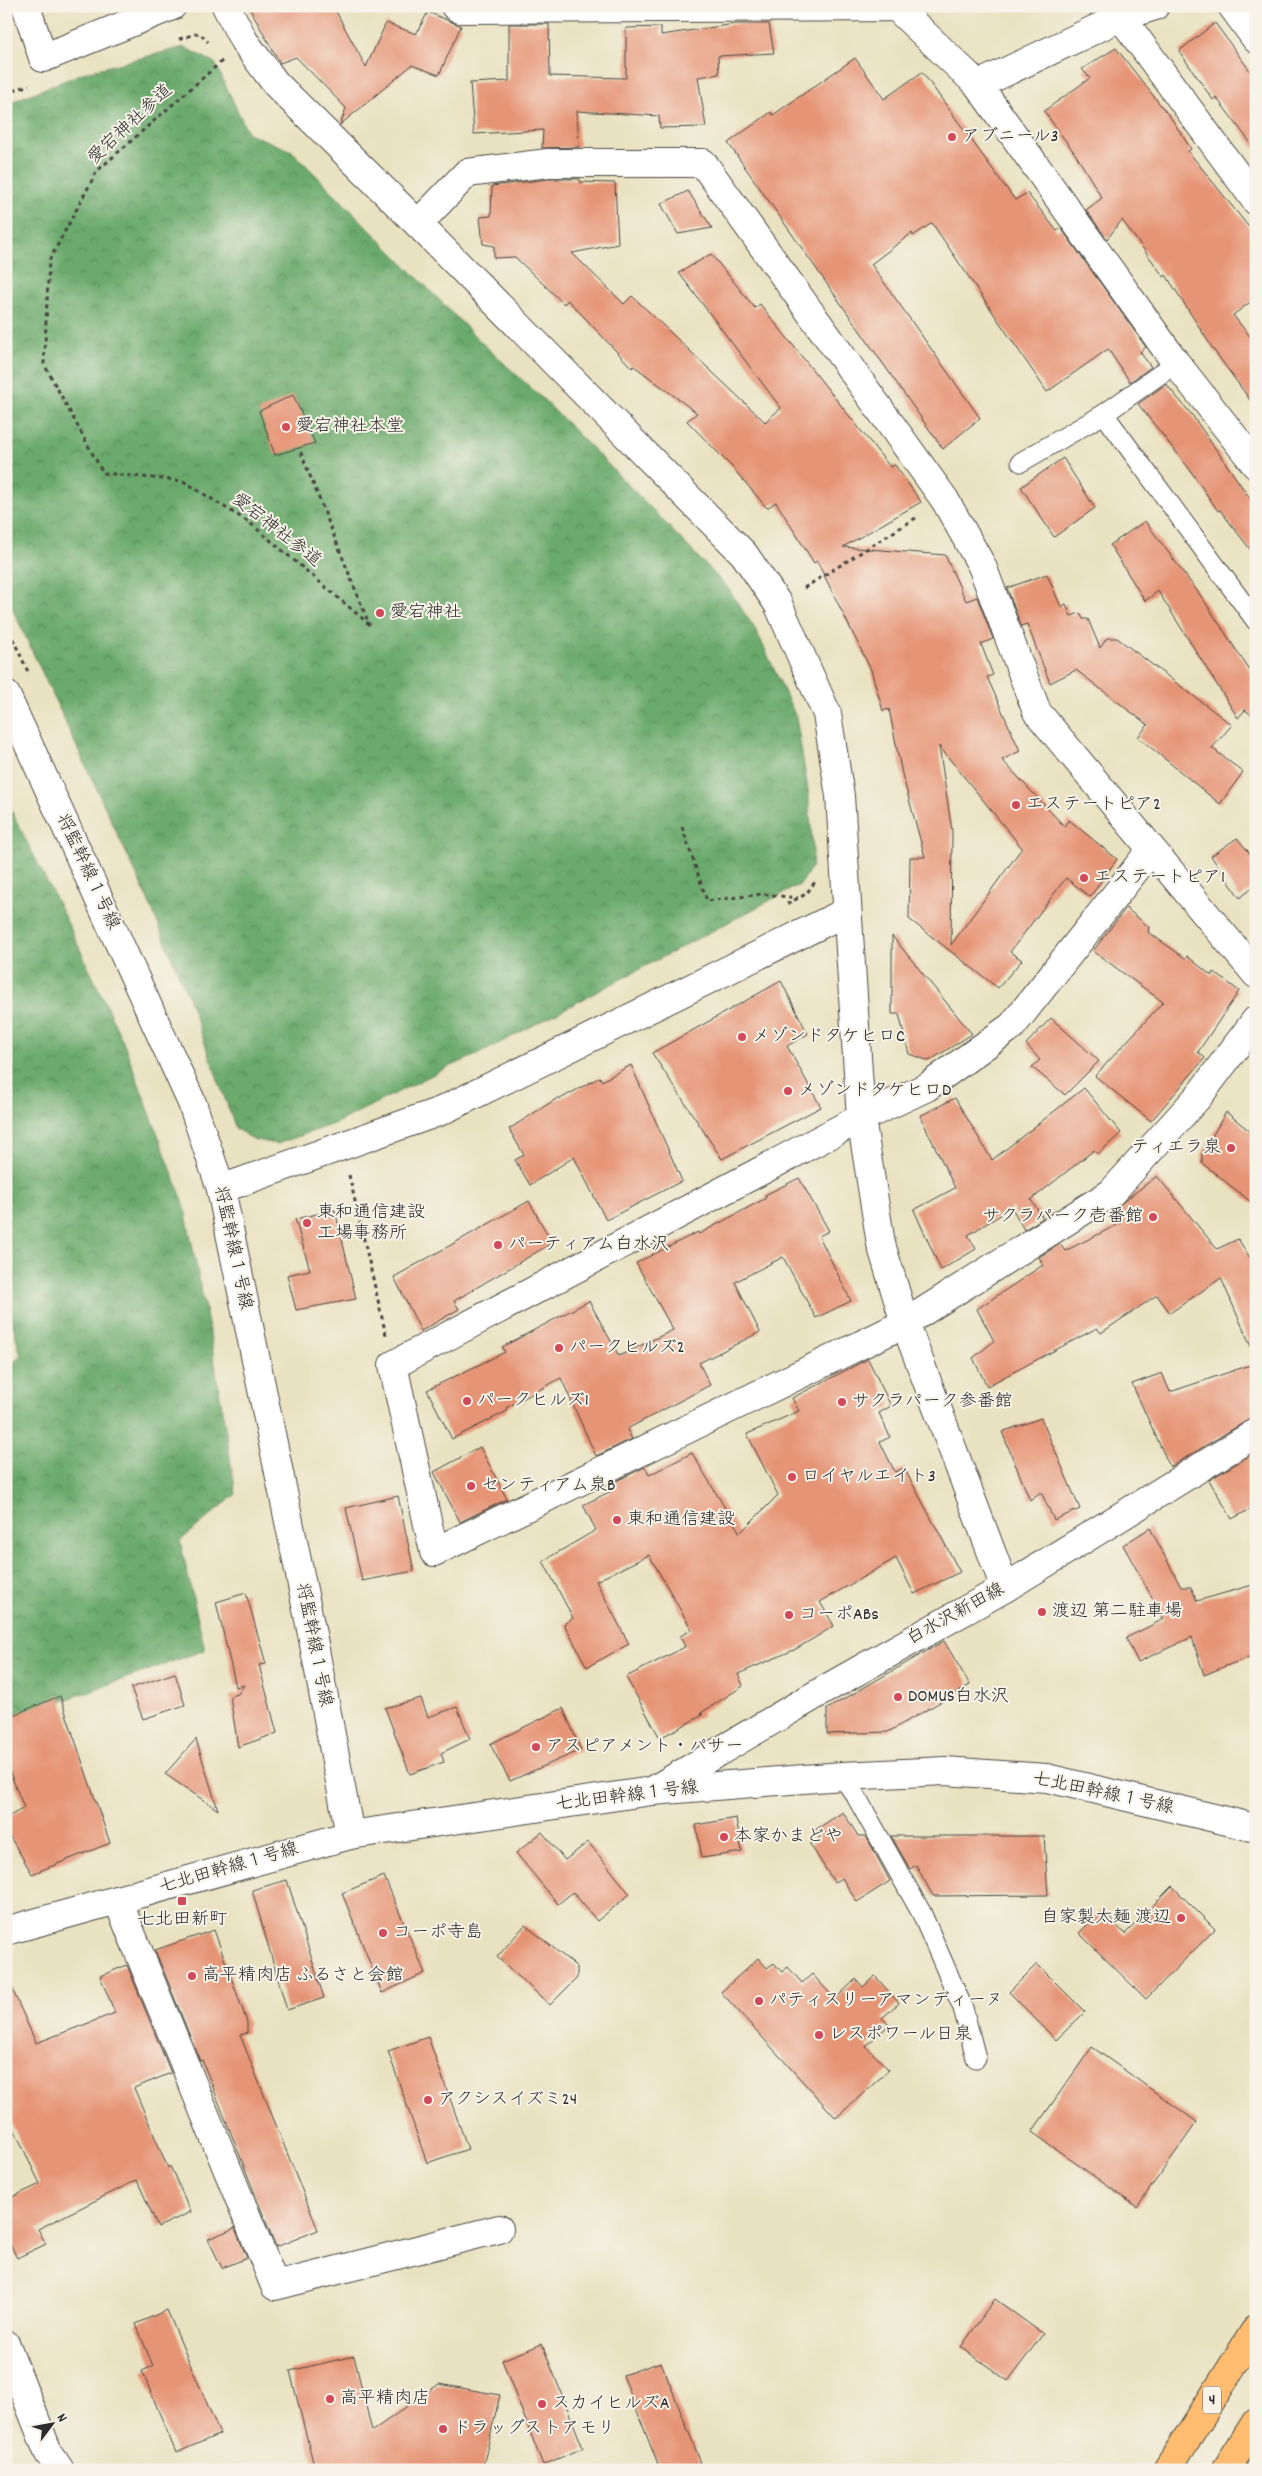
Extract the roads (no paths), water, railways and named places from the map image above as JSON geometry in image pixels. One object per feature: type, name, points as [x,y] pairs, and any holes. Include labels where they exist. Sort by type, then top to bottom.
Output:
[{"type":"highway","name":"4","points":[[1167,2470],[1256,2329]]},
{"type":"highway","points":[[1226,2470],[1256,2422]]},
{"type":"street","points":[[26,6],[43,58],[172,6]]},
{"type":"street","points":[[226,6],[235,49],[276,84],[418,224],[744,554],[778,604],[827,714],[840,796],[846,912],[861,1118],[881,1244],[905,1323],[1005,1588]]},
{"type":"street","points":[[455,6],[460,9],[896,7],[978,85],[1176,363],[1253,455]]},
{"type":"street","points":[[978,85],[1121,17],[1155,6]]},
{"type":"street","points":[[1232,6],[1256,39]]},
{"type":"street","points":[[1121,17],[1256,201]]},
{"type":"street","points":[[418,224],[467,173],[548,164],[703,163],[945,500],[982,566],[1037,712],[1256,974]]},
{"type":"street","name":"将監幹線１号線","points":[[7,697],[192,1103],[221,1189],[310,1624],[350,1835]]},
{"type":"street","points":[[1151,850],[1012,1026],[927,1087],[861,1118],[394,1365],[434,1552],[905,1323],[1111,1193],[1198,1097],[1256,1020]]},
{"type":"street","points":[[221,1189],[441,1111],[846,912]]},
{"type":"street","name":"白水沢新田線","points":[[652,1791],[820,1692],[1005,1588],[1256,1433]]},
{"type":"street","name":"七北田幹線１号線","points":[[6,1931],[350,1835],[652,1791],[842,1776],[945,1771],[1047,1778],[1256,1828]]},
{"type":"street","points":[[118,1901],[275,2286],[499,2229]]},
{"type":"street","points":[[6,2345],[48,2452],[60,2470]]},
{"type":"lane","points":[[1021,462],[1104,414],[1176,363]]},
{"type":"lane","points":[[1104,414],[1256,621]]},
{"type":"lane","points":[[842,1776],[857,1798],[921,1912],[963,2008],[976,2058]]},
{"type":"place","name":"アブニール3","points":[[952,137]]},
{"type":"place","name":"愛宕神社本堂","points":[[286,427]]},
{"type":"place","name":"愛宕神社","points":[[380,613]]},
{"type":"place","name":"エステートピア2","points":[[1016,805]]},
{"type":"place","name":"エステートピア1","points":[[1084,878]]},
{"type":"place","name":"メゾンドタケヒロC","points":[[742,1037]]},
{"type":"place","name":"メゾンドタケヒロD","points":[[788,1091]]},
{"type":"place","name":"ティエラ泉","points":[[1231,1148]]},
{"type":"place","name":"サクラパーク壱番館","points":[[1153,1217]]},
{"type":"place","name":"東和通信建設 工場事務所","points":[[307,1223]]},
{"type":"place","name":"パーティアム白水沢","points":[[498,1245]]},
{"type":"place","name":"パークヒルズ2","points":[[559,1348]]},
{"type":"place","name":"パークヒルズ1","points":[[467,1401]]},
{"type":"place","name":"サクラパーク参番館","points":[[842,1402]]},
{"type":"place","name":"ロイヤルエイト3","points":[[792,1477]]},
{"type":"place","name":"センティアム泉B","points":[[471,1486]]},
{"type":"place","name":"東和通信建設","points":[[617,1520]]},
{"type":"place","name":"渡辺 第二駐車場","points":[[1042,1612]]},
{"type":"place","name":"コーポABs","points":[[789,1615]]},
{"type":"place","name":"DOMUS白水沢","points":[[898,1697]]},
{"type":"place","name":"アスピアメント・パサー","points":[[536,1747]]},
{"type":"place","name":"本家かまどや","points":[[724,1837]]},
{"type":"place","name":"七北田新町","points":[[182,1901]]},
{"type":"place","name":"自家製太麺 渡辺","points":[[1181,1918]]},
{"type":"place","name":"コーポ寺島","points":[[383,1933]]},
{"type":"place","name":"高平精肉店 ふるさと会館","points":[[192,1976]]},
{"type":"place","name":"パティスリーアマンディーヌ","points":[[759,2001]]},
{"type":"place","name":"レスポワール日泉","points":[[819,2035]]},
{"type":"place","name":"アクシスイズミ24","points":[[428,2100]]},
{"type":"place","name":"高平精肉店","points":[[330,2399]]},
{"type":"place","name":"スカイヒルズA","points":[[542,2404]]},
{"type":"place","name":"ドラッグストアモリ","points":[[443,2429]]}]
